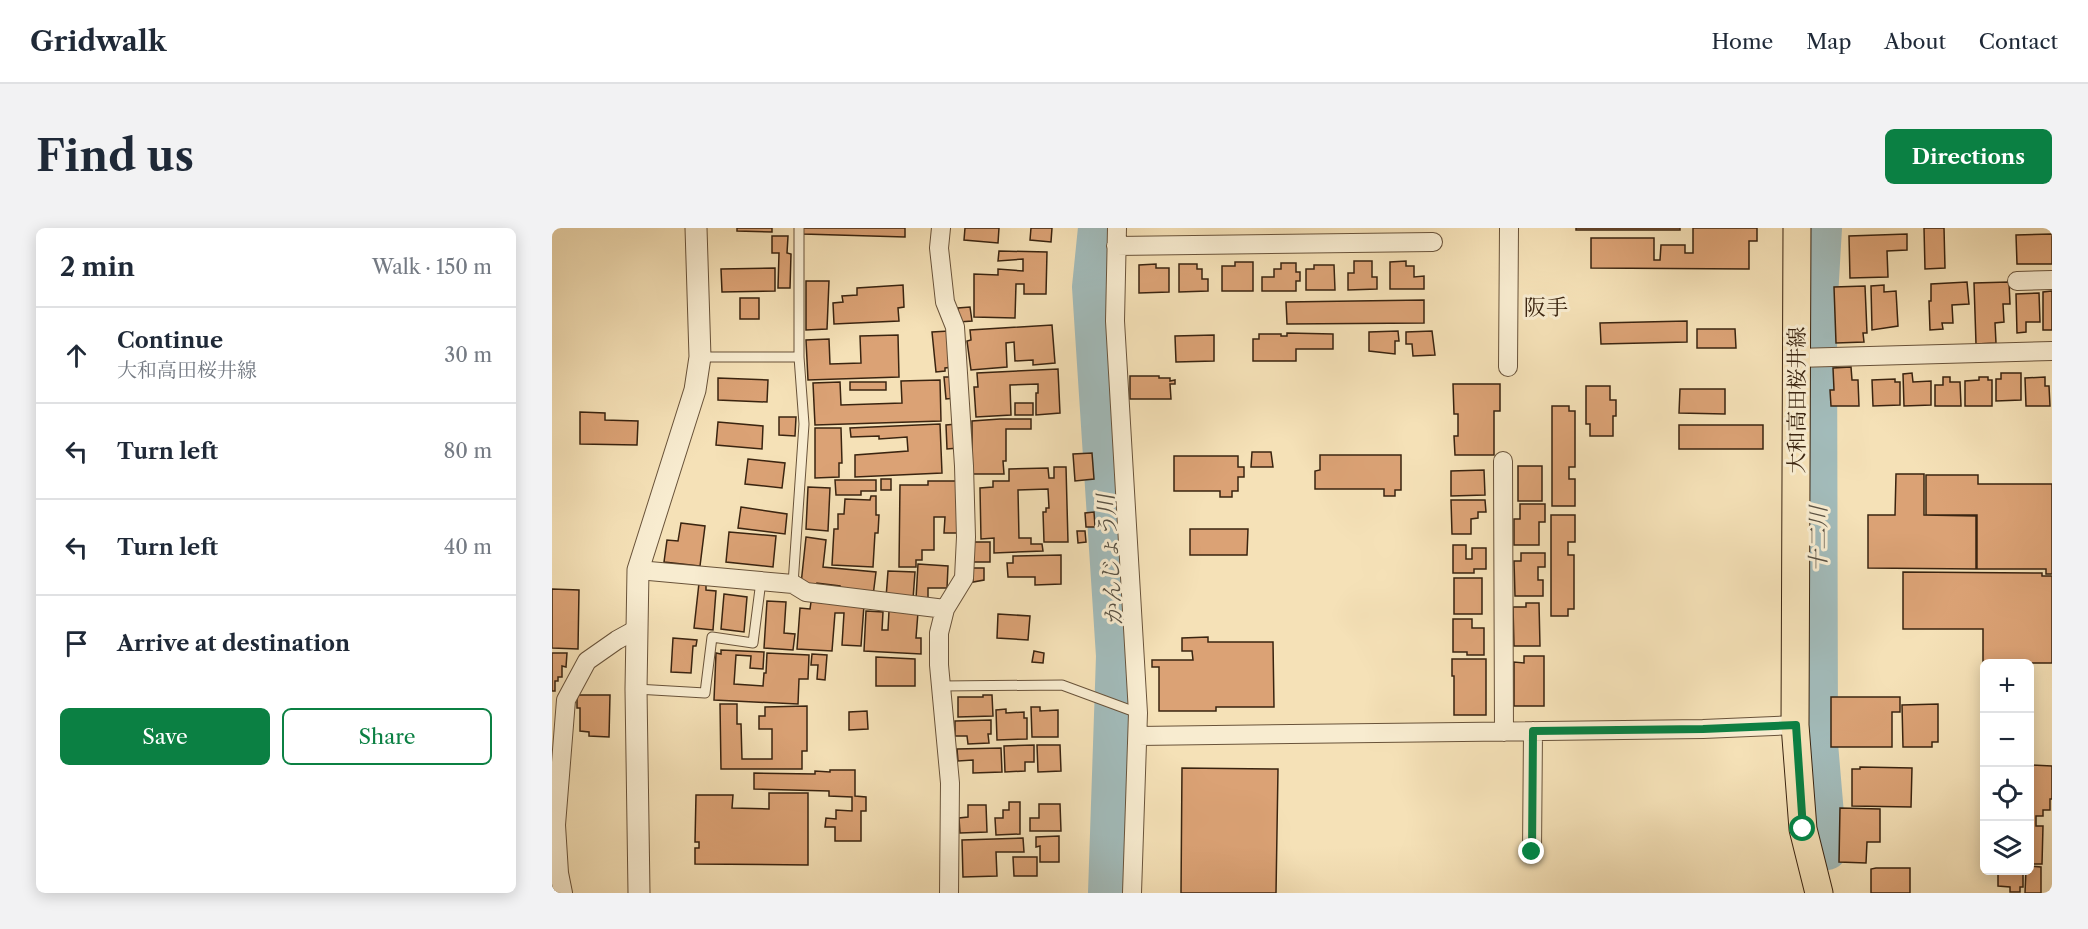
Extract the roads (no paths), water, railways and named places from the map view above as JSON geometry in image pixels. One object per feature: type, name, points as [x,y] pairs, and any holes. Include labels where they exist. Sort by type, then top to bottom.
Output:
[{"type":"main road","name":"大和高田桜井線","points":[[1797,228],[1796,725],[1803,829],[1819,893]]},
{"type":"street","points":[[639,893],[636,689],[638,570],[695,390],[700,357],[696,228]]},
{"type":"street","points":[[940,228],[939,248],[945,302],[955,327],[966,537],[964,578],[945,609],[939,633],[950,783],[949,893]]},
{"type":"street","points":[[1508,367],[1509,228]]},
{"type":"street","points":[[1132,893],[1138,736],[1132,711],[1115,321],[1117,237],[1433,242]]},
{"type":"street","points":[[2018,281],[2052,280]]},
{"type":"street","points":[[1796,358],[2052,351]]},
{"type":"street","points":[[1503,461],[1504,732]]},
{"type":"street","points":[[638,570],[793,584],[806,592],[945,609]]},
{"type":"street","points":[[563,893],[559,873],[556,825],[559,700],[587,661],[637,629]]},
{"type":"street","points":[[1138,736],[1703,729],[1796,725]]},
{"type":"street","points":[[1532,852],[1533,731]]},
{"type":"lane","points":[[793,584],[804,424],[799,357],[799,228]]},
{"type":"lane","points":[[700,357],[799,357]]},
{"type":"lane","points":[[636,689],[705,693],[712,637],[753,643],[761,581]]},
{"type":"lane","points":[[942,686],[1062,685],[1132,711]]},
{"type":"waterway","name":"かんじょう川","points":[[1098,228],[1092,287],[1116,656],[1108,893]]},
{"type":"waterway","name":"十二川","points":[[1822,228],[1817,314],[1818,744],[1827,850]]},
{"type":"district","name":"阪手","points":[[1546,307]]}]
